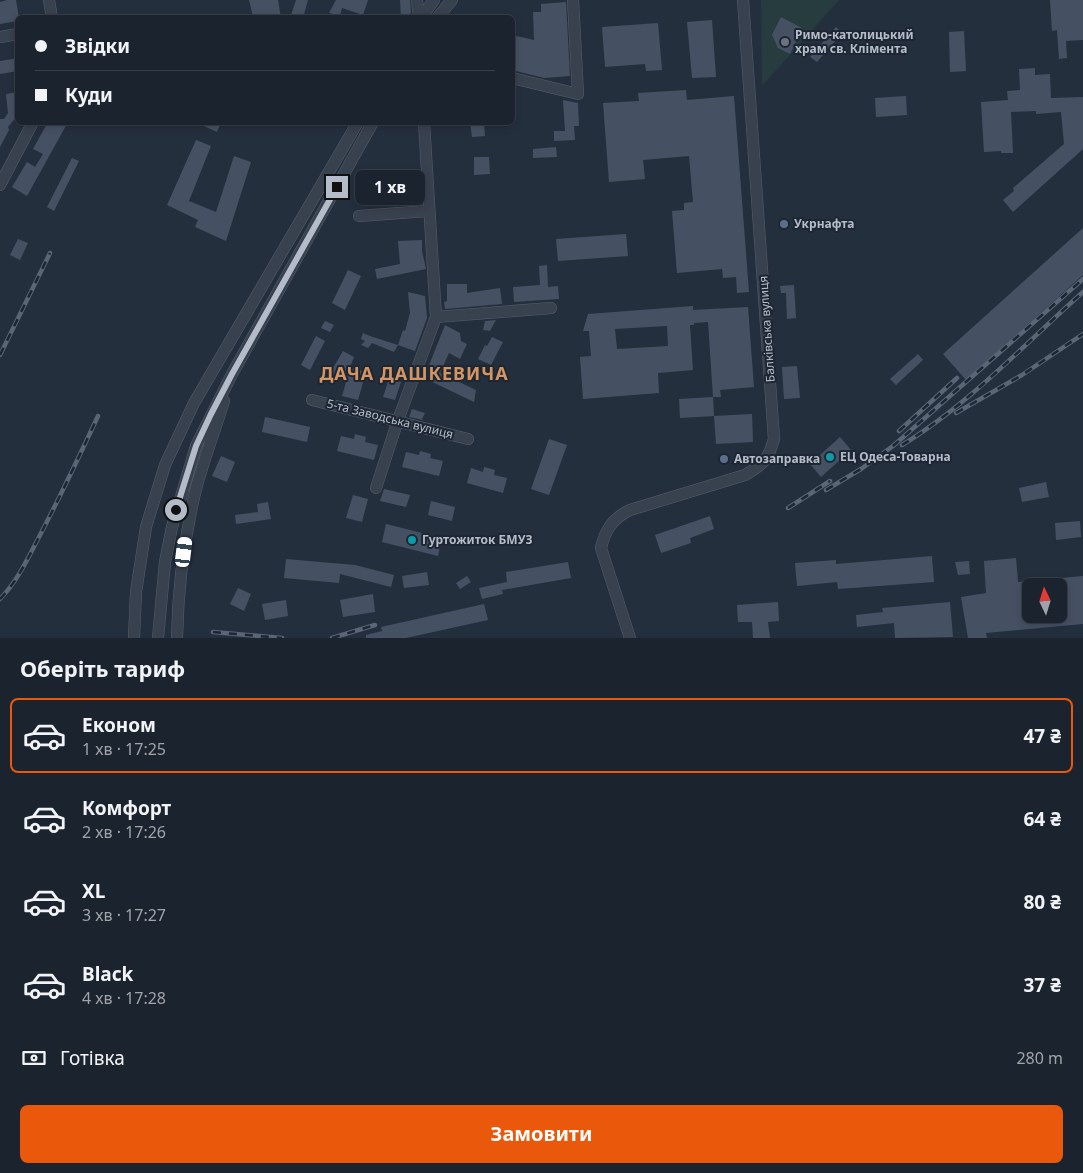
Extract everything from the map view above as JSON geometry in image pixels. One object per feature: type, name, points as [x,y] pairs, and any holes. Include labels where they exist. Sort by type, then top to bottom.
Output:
[{"type":"street","points":[[49,0],[52,15]]},
{"type":"street","points":[[417,0],[420,15]]},
{"type":"street","points":[[422,15],[434,0]]},
{"type":"street","points":[[440,15],[452,0]]},
{"type":"street","points":[[515,79],[578,94],[573,0]]},
{"type":"street","name":"Балківська вулиця","points":[[630,638],[601,548],[605,535],[618,516],[630,510],[745,476],[759,467],[769,455],[774,439],[743,0]]},
{"type":"street","points":[[0,37],[15,34]]},
{"type":"street","points":[[0,185],[32,125]]},
{"type":"street","points":[[134,638],[140,558],[146,527],[165,464],[199,395],[356,125]]},
{"type":"street","points":[[158,638],[165,562],[172,527],[196,446],[232,374],[371,125]]},
{"type":"street","points":[[376,488],[398,420],[436,317],[424,125]]},
{"type":"street","points":[[359,216],[428,211]]},
{"type":"street","points":[[436,317],[551,308]]},
{"type":"street","points":[[177,638],[179,590],[186,534],[197,487],[232,374]]},
{"type":"street","name":"5-та Заводська вулиця","points":[[312,400],[468,439]]},
{"type":"green space","points":[[761,0],[839,0],[762,86]]},
{"type":"building","points":[[16,0],[18,15],[15,15],[15,22],[0,24],[0,2]]},
{"type":"building","points":[[249,0],[278,0],[280,15],[253,15]]},
{"type":"building","points":[[296,0],[308,0],[304,15],[291,15]]},
{"type":"building","points":[[336,0],[368,0],[363,15],[342,8],[340,15],[329,13]]},
{"type":"building","points":[[400,0],[410,0],[410,15],[401,15]]},
{"type":"building","points":[[1050,0],[1083,0],[1083,40],[1066,41],[1067,58],[1059,59],[1057,30],[1052,31]]},
{"type":"building","points":[[566,2],[570,76],[544,78],[515,71],[515,36],[534,40],[533,12],[541,12],[541,4]]},
{"type":"building","name":"Римо-католицький храм св. Клімента","points":[[781,17],[802,28],[790,54],[778,48],[772,35]]},
{"type":"building","points":[[712,20],[716,77],[692,78],[687,22]]},
{"type":"building","points":[[658,23],[662,70],[646,71],[645,64],[605,67],[602,27]]},
{"type":"building","points":[[836,27],[842,33],[817,62],[810,57]]},
{"type":"building","points":[[964,31],[966,71],[950,72],[949,32]]},
{"type":"building","points":[[15,58],[15,72],[0,74],[0,61]]},
{"type":"building","points":[[1035,68],[1035,75],[1050,74],[1051,98],[1083,97],[1083,149],[1013,212],[1003,200],[1014,191],[1013,188],[1064,144],[1061,112],[1036,114],[1036,111],[1011,112],[1013,153],[1001,153],[1001,151],[984,152],[981,102],[1008,100],[1007,91],[1020,90],[1019,69]]},
{"type":"building","points":[[686,90],[687,100],[734,96],[749,292],[737,293],[736,277],[723,278],[722,269],[677,273],[672,211],[684,210],[684,203],[693,202],[689,156],[643,160],[645,179],[609,182],[603,103],[639,101],[638,93]]},
{"type":"building","points":[[15,92],[15,119],[8,127],[9,130],[0,147],[0,119],[4,119],[8,113],[6,94]]},
{"type":"building","points":[[906,96],[907,115],[876,117],[875,98]]},
{"type":"building","points":[[563,100],[578,103],[579,126],[574,126],[575,140],[554,141],[554,131],[565,131]]},
{"type":"building","points":[[46,125],[66,125],[27,196],[12,187],[27,162],[35,167],[43,154],[33,149]]},
{"type":"building","points":[[202,125],[220,125],[217,132]]},
{"type":"building","points":[[470,125],[484,125],[485,136],[472,137]]},
{"type":"building","points":[[196,140],[211,146],[189,201],[216,212],[234,156],[251,162],[226,241],[195,227],[198,220],[167,205]]},
{"type":"building","points":[[556,147],[557,157],[533,158],[533,149]]},
{"type":"building","points":[[474,157],[489,157],[490,174],[474,175]]},
{"type":"building","points":[[72,158],[79,161],[54,211],[47,207]]},
{"type":"building","points":[[1083,228],[1083,275],[966,380],[943,354]]},
{"type":"building","points":[[626,234],[628,256],[558,261],[556,239]]},
{"type":"building","points":[[18,239],[28,243],[20,260],[10,255]]},
{"type":"building","points":[[422,240],[422,251],[426,269],[377,279],[375,269],[400,264],[398,241]]},
{"type":"building","points":[[547,265],[548,287],[558,286],[559,299],[514,302],[513,287],[540,285],[539,266]]},
{"type":"building","points":[[348,270],[361,276],[345,310],[332,303]]},
{"type":"building","points":[[447,284],[467,284],[467,293],[500,288],[502,304],[445,309],[444,302],[447,301]]},
{"type":"building","points":[[794,285],[796,318],[787,319],[786,293],[781,293],[780,286]]},
{"type":"building","points":[[408,292],[425,296],[427,318],[415,351],[398,345],[403,330],[405,331],[410,313]]},
{"type":"building","points":[[693,306],[693,310],[748,307],[754,387],[720,390],[721,397],[713,397],[708,322],[690,325],[693,370],[658,373],[659,393],[583,399],[580,357],[591,356],[589,331],[583,331],[588,314]],"holes":[[[667,326],[668,346],[617,349],[615,329]]]},
{"type":"building","points":[[496,320],[490,331],[483,330],[485,321]]},
{"type":"building","points":[[325,321],[334,325],[330,332],[321,328]]},
{"type":"building","points":[[445,325],[460,333],[461,341],[467,344],[460,359],[449,353],[440,373],[476,390],[474,402],[424,378]]},
{"type":"building","points":[[363,333],[398,345],[394,352],[372,343],[368,348],[361,345],[365,341],[361,339]]},
{"type":"building","points":[[316,336],[325,341],[310,370],[301,365]]},
{"type":"building","points":[[492,337],[503,342],[491,365],[478,359],[485,345],[487,346]]},
{"type":"building","points":[[343,351],[354,357],[350,367],[366,372],[358,400],[342,396],[346,382],[330,373]]},
{"type":"building","points":[[918,354],[923,360],[896,385],[890,379]]},
{"type":"building","points":[[797,366],[800,398],[784,399],[782,367]]},
{"type":"building","points":[[389,379],[401,382],[395,400],[383,397]]},
{"type":"building","points":[[713,397],[714,416],[680,418],[679,399]]},
{"type":"building","points":[[412,409],[425,413],[423,420],[409,417]]},
{"type":"building","points":[[752,414],[753,442],[716,444],[714,416]]},
{"type":"building","points":[[265,417],[310,427],[307,442],[262,432]]},
{"type":"building","points":[[355,434],[366,437],[365,442],[378,445],[374,460],[337,451],[341,436],[354,439]]},
{"type":"building","name":"ЕЦ Одеса-Товарна","points":[[840,437],[851,450],[821,477],[810,464]]},
{"type":"building","points":[[549,439],[567,445],[549,495],[531,489]]},
{"type":"building","points":[[420,451],[431,454],[430,458],[443,461],[439,476],[402,467],[406,452],[419,455]]},
{"type":"building","points":[[221,456],[235,462],[227,482],[212,476]]},
{"type":"building","points":[[484,467],[495,470],[494,475],[507,478],[503,493],[467,483],[471,468],[483,472]]},
{"type":"building","points":[[1046,482],[1049,497],[1022,502],[1019,488]]},
{"type":"building","points":[[384,489],[410,495],[406,507],[380,501]]},
{"type":"building","points":[[353,495],[368,499],[362,522],[346,518]]},
{"type":"building","points":[[431,501],[455,507],[452,521],[428,515]]},
{"type":"building","points":[[268,502],[271,519],[236,524],[235,515],[258,512],[257,504]]},
{"type":"building","points":[[710,516],[714,529],[690,538],[691,543],[661,553],[655,535]]},
{"type":"building","points":[[1080,521],[1081,537],[1056,540],[1055,523]]},
{"type":"building","name":"Гуртожиток БМУЗ","points":[[386,524],[442,538],[438,556],[382,542]]},
{"type":"building","points":[[932,556],[934,582],[838,589],[837,582],[797,586],[795,563],[836,560],[836,564]]},
{"type":"building","points":[[1016,558],[1018,582],[1022,582],[1022,623],[1067,623],[1068,578],[1061,578],[1083,576],[1083,624],[986,633],[987,638],[968,638],[961,597],[986,593],[984,561]]},
{"type":"building","points":[[286,559],[355,565],[394,575],[391,587],[340,574],[339,583],[284,578]]},
{"type":"building","points":[[969,561],[970,574],[958,575],[955,562]]},
{"type":"building","points":[[568,562],[571,578],[502,590],[503,594],[482,599],[479,588],[507,582],[506,572]]},
{"type":"building","points":[[427,572],[429,585],[404,588],[402,576]]},
{"type":"building","points":[[467,576],[471,582],[460,589],[456,583]]},
{"type":"building","points":[[238,588],[251,594],[244,611],[230,604]]},
{"type":"building","points":[[373,594],[375,612],[343,617],[340,600]]},
{"type":"building","points":[[286,600],[288,616],[265,620],[262,604]]},
{"type":"building","points":[[778,602],[779,621],[768,622],[770,638],[753,638],[752,622],[738,622],[737,605]]},
{"type":"building","points":[[950,602],[953,637],[895,638],[894,623],[857,627],[856,615],[883,612],[882,608]]},
{"type":"building","points":[[484,604],[488,620],[406,638],[366,638],[366,635],[382,631],[381,627]]},
{"type":"railway","points":[[0,355],[50,253]]},
{"type":"railway","points":[[826,490],[861,469],[893,446],[1083,279]]},
{"type":"railway","points":[[902,445],[950,412],[973,393],[1083,292]]},
{"type":"railway","points":[[956,413],[1022,375],[1083,334]]},
{"type":"railway","points":[[899,431],[957,378]]},
{"type":"railway","points":[[0,599],[12,585],[26,561],[62,492],[98,416]]},
{"type":"railway","points":[[788,508],[830,481]]},
{"type":"railway","points":[[332,638],[375,625]]},
{"type":"railway","points":[[213,632],[282,638]]},
{"type":"place","name":"Римо-католицький храм св. Клімента","points":[[785,42]]},
{"type":"place","name":"Укрнафта","points":[[784,224]]},
{"type":"place","name":"ЕЦ Одеса-Товарна","points":[[830,457]]},
{"type":"place","name":"Автозаправка","points":[[724,459]]},
{"type":"place","name":"Гуртожиток БМУЗ","points":[[412,540]]},
{"type":"district","name":"ДАЧА ДАШКЕВИЧА","points":[[414,374]]},
{"type":"route","points":[[176,510],[196,446],[211,414],[337,187]]}]
